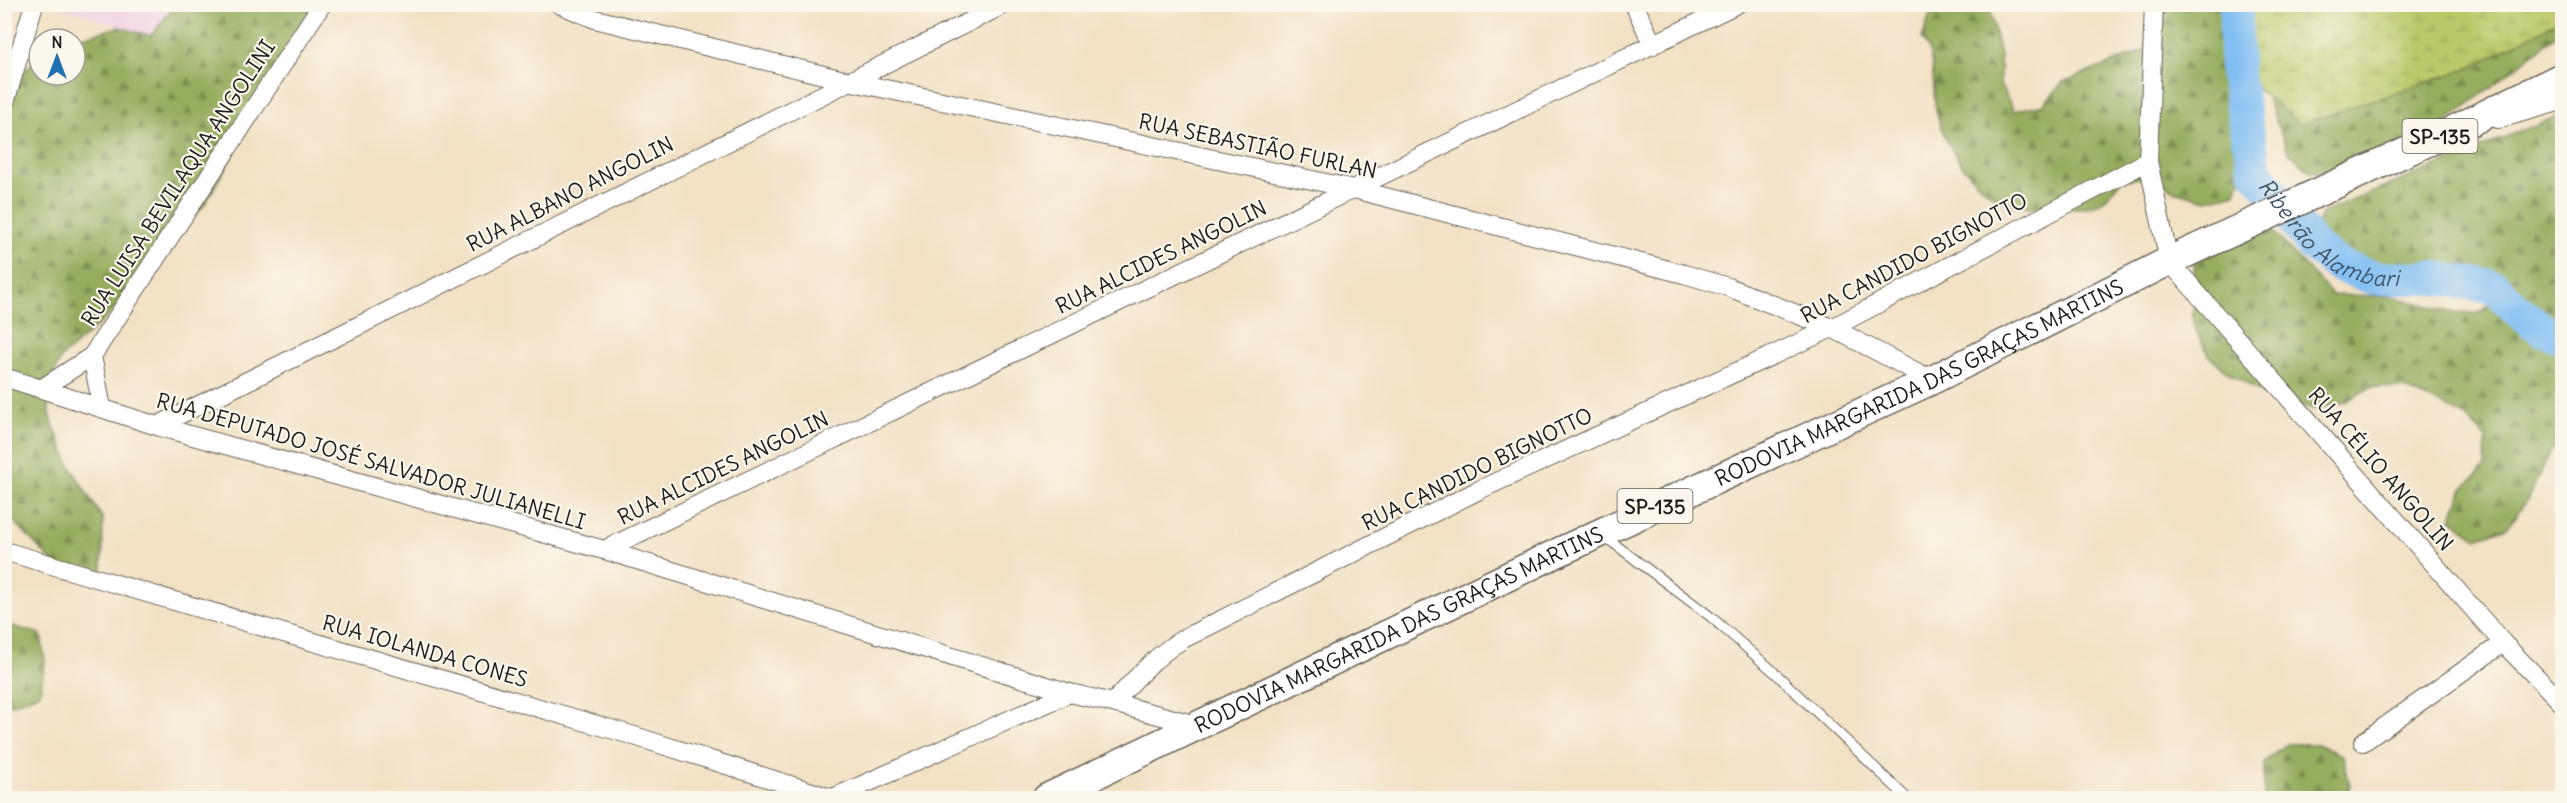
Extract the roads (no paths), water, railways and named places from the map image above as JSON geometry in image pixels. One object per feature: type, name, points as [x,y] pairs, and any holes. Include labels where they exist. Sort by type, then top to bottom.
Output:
[{"type":"main road","name":"RODOVIA MARGARIDA DAS GRAÇAS MARTINS","points":[[1047,798],[1600,533],[1932,380],[2169,261],[2445,134],[2562,76]]},
{"type":"street","points":[[4,106],[34,4]]},
{"type":"street","name":"RUA LUISA BEVILAQUA ANGOLINI","points":[[41,390],[92,356],[322,4]]},
{"type":"street","name":"RUA SEBASTIÃO FURLAN","points":[[559,4],[596,19],[848,81],[1354,189],[1706,280],[1780,306],[1832,328],[1932,380]]},
{"type":"street","name":"RUA ALBANO ANGOLIN","points":[[157,426],[1005,4]]},
{"type":"street","points":[[1634,4],[1653,45]]},
{"type":"street","name":"RUA ALCIDES ANGOLIN","points":[[604,550],[1737,4]]},
{"type":"street","points":[[2154,4],[2148,161],[2169,261]]},
{"type":"street","points":[[2445,134],[2562,101]]},
{"type":"street","name":"RUA CANDIDO BIGNOTTO","points":[[1113,703],[1148,664],[1163,651],[1183,639],[1479,490],[1832,328],[2148,161]]},
{"type":"street","name":"RUA CÉLIO ANGOLIN","points":[[2169,261],[2503,643],[2562,703]]},
{"type":"street","name":"RUA LUISA BEVILAQUA ANGOLINI","points":[[92,356],[102,408]]},
{"type":"street","name":"RUA DEPUTADO JOSÉ SALVADOR JULIANELLI","points":[[4,377],[157,426],[604,550],[1070,693]]},
{"type":"street","name":"RUA IOLANDA CONES","points":[[4,551],[620,732],[832,798]]},
{"type":"street","points":[[2363,742],[2503,643]]},
{"type":"street","points":[[832,798],[1070,693],[1200,726]]},
{"type":"lane","points":[[1600,533],[1711,617],[1773,671],[1907,798]]},
{"type":"waterway","name":"Ribeirão Alambari","points":[[2236,4],[2236,72],[2255,170],[2313,246],[2338,265],[2374,278],[2436,278],[2495,287],[2515,308],[2543,330],[2562,337]]}]
